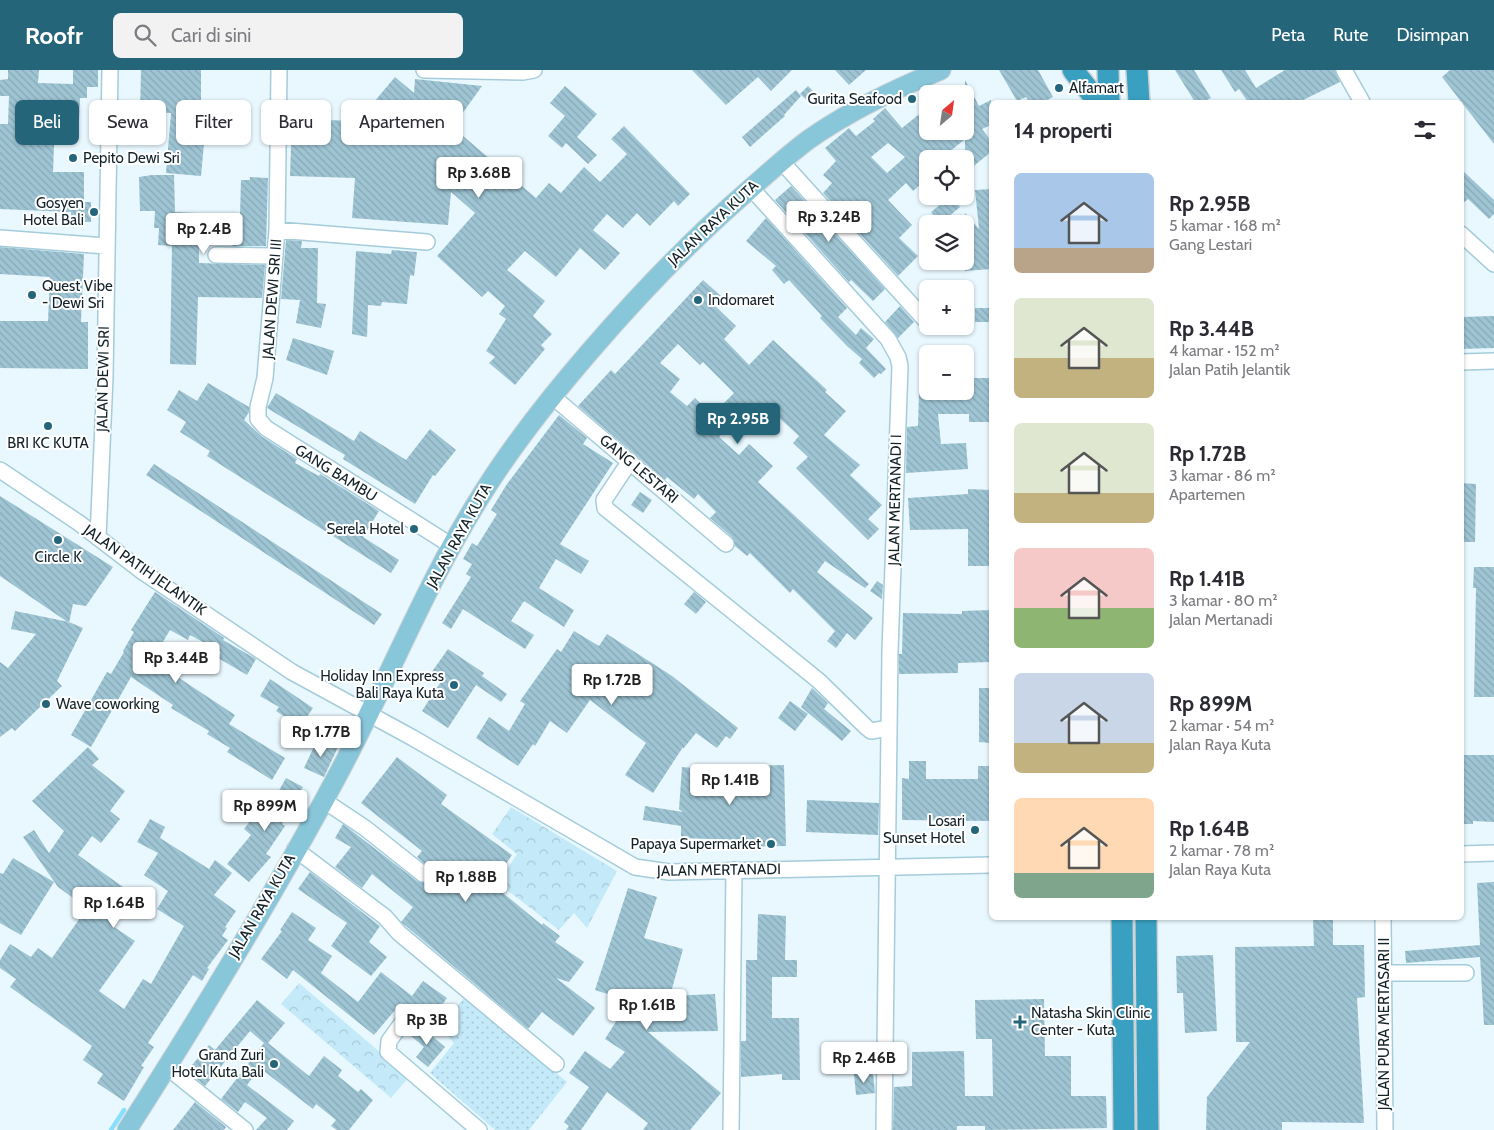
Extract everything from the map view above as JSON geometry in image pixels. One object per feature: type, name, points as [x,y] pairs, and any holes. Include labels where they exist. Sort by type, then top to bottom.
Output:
[{"type":"highway","points":[[1073,70],[1096,100]]},
{"type":"highway","points":[[1108,70],[1109,100]]},
{"type":"highway","points":[[1137,70],[1139,100]]},
{"type":"highway","points":[[1122,920],[1124,1130]]},
{"type":"highway","points":[[1146,920],[1148,1130]]},
{"type":"main road","name":"JALAN RAYA KUTA","points":[[126,1130],[167,1067],[323,800],[368,715],[452,546],[484,490],[552,396],[679,252],[782,161],[810,139],[856,111],[904,86],[941,70]]},
{"type":"street","name":"JALAN DEWI SRI","points":[[98,538],[104,377],[110,70]]},
{"type":"street","name":"JALAN DEWI SRI III","points":[[266,378],[277,230],[279,70]]},
{"type":"street","points":[[424,70],[523,72],[534,70]]},
{"type":"street","points":[[1344,70],[1361,100]]},
{"type":"street","points":[[782,161],[919,314]]},
{"type":"street","name":"JALAN MERTANADI I","points":[[751,188],[888,339],[898,356],[900,366],[894,474],[894,584],[885,867],[884,1130]]},
{"type":"street","points":[[277,230],[427,242]]},
{"type":"street","points":[[1464,237],[1494,264]]},
{"type":"street","points":[[0,238],[106,246]]},
{"type":"street","points":[[216,255],[275,256]]},
{"type":"street","points":[[1464,362],[1494,361]]},
{"type":"street","name":"GANG BAMBU","points":[[266,378],[258,413],[258,419],[266,428],[452,546]]},
{"type":"street","name":"GANG LESTARI","points":[[552,396],[726,544]]},
{"type":"street","points":[[630,461],[604,500],[606,508],[819,681],[871,731],[889,728]]},
{"type":"street","name":"JALAN PATIH JELANTIK","points":[[0,470],[79,523],[143,572],[292,672],[368,715]]},
{"type":"street","points":[[79,523],[93,522],[99,516]]},
{"type":"street","name":"JALAN MERTANADI","points":[[368,715],[636,867],[668,872],[989,865]]},
{"type":"street","points":[[323,800],[365,828],[423,874]]},
{"type":"street","points":[[295,849],[385,917],[399,933],[556,1064]]},
{"type":"street","points":[[1464,854],[1494,853]]},
{"type":"street","points":[[731,1130],[734,870]]},
{"type":"street","name":"JALAN PURA MERTASARI II","points":[[1383,920],[1385,1130]]},
{"type":"street","points":[[1384,973],[1466,974]]},
{"type":"street","points":[[402,1023],[389,1041],[388,1052],[480,1130]]},
{"type":"street","points":[[167,1067],[245,1130]]},
{"type":"green space","points":[[511,807],[617,871],[587,928],[574,913],[559,930],[498,883],[517,854],[492,834]]},
{"type":"green space","points":[[299,983],[409,1077],[391,1098],[281,1004]]},
{"type":"green space","points":[[466,996],[567,1082],[529,1130],[495,1130],[430,1073],[454,1043],[439,1026]]},
{"type":"building","points":[[8,70],[39,70],[38,83],[73,84],[73,70],[98,70],[98,87],[87,87],[87,98],[80,98],[79,121],[79,100],[15,100],[15,145],[54,145],[53,172],[84,172],[84,202],[91,202],[91,222],[71,222],[71,212],[0,209],[0,124],[8,124],[9,96],[0,96],[0,80],[8,79]]},
{"type":"building","points":[[141,70],[201,70],[201,100],[176,100],[176,145],[204,145],[201,176],[166,173],[171,113],[166,113],[166,100],[140,100]]},
{"type":"building","points":[[692,70],[792,70],[771,91],[758,77],[726,105]]},
{"type":"building","points":[[835,70],[866,70],[849,85]]},
{"type":"building","points":[[999,70],[1038,70],[1053,97],[1047,100],[1028,100],[1026,97],[1016,100]]},
{"type":"building","points":[[1175,70],[1194,70],[1211,98],[1207,100],[1194,100]]},
{"type":"building","points":[[1221,70],[1245,70],[1256,88],[1285,70],[1335,70],[1340,82],[1303,100],[1247,100],[1239,89],[1235,92]]},
{"type":"building","points":[[1450,70],[1494,70],[1494,144],[1464,105],[1464,100],[1460,100],[1442,77]]},
{"type":"building","points":[[395,77],[414,93],[415,79],[482,86],[463,113],[463,100],[376,100]]},
{"type":"building","points":[[565,86],[597,114],[577,137],[597,155],[588,164],[566,143],[562,148],[548,136],[565,116],[550,103]]},
{"type":"building","points":[[808,86],[816,94],[809,102],[800,94]]},
{"type":"building","points":[[796,90],[801,96],[785,116],[750,147],[742,137]]},
{"type":"building","points":[[974,97],[979,106],[989,101],[989,126],[982,129],[989,138],[989,154],[974,166],[974,150],[965,150],[965,140],[974,140]]},
{"type":"building","points":[[885,108],[902,128],[919,114],[919,140],[964,140],[952,150],[919,150],[919,186],[913,191],[906,183],[888,200],[912,225],[899,238],[918,256],[898,276],[823,193],[832,183],[823,175],[836,161],[825,148],[849,128],[856,136],[875,121],[873,119]],"holes":[[[888,143],[905,157],[887,173],[871,157]]]},
{"type":"building","points":[[331,120],[341,120],[341,145],[463,145],[463,136],[536,198],[549,183],[561,193],[584,167],[600,182],[627,154],[611,139],[624,126],[690,194],[678,206],[674,201],[650,226],[637,213],[623,228],[607,214],[593,230],[620,253],[605,270],[580,248],[556,277],[525,251],[507,270],[545,301],[533,316],[552,334],[541,345],[545,349],[515,385],[489,363],[495,357],[486,351],[506,319],[499,314],[505,306],[488,291],[482,297],[437,256],[475,213],[451,192],[448,225],[352,218],[355,178],[290,176],[291,145],[331,145]]},
{"type":"building","points":[[1464,172],[1494,200],[1494,214],[1489,219],[1468,199],[1464,202]]},
{"type":"building","points":[[174,175],[175,212],[240,215],[241,180],[250,180],[250,177],[268,178],[266,246],[232,246],[233,231],[199,230],[199,263],[265,265],[262,298],[198,297],[196,365],[170,364],[172,246],[158,245],[159,228],[154,228],[155,211],[140,211],[139,177]]},
{"type":"building","points":[[791,186],[885,289],[873,301],[851,280],[849,282],[775,200]]},
{"type":"building","points":[[989,189],[989,269],[965,271],[974,270],[974,223],[979,229],[975,190]]},
{"type":"building","points":[[940,205],[958,205],[960,207],[951,215],[933,215],[931,212]]},
{"type":"building","points":[[766,218],[847,308],[838,317],[856,335],[861,328],[874,339],[866,348],[886,369],[881,374],[879,373],[874,378],[859,363],[862,359],[820,318],[822,316],[789,280],[784,284],[772,270],[776,266],[746,241]]},
{"type":"building","points":[[286,240],[302,241],[301,248],[318,248],[317,303],[326,304],[321,328],[296,323],[300,300],[281,299]]},
{"type":"building","points":[[0,247],[84,254],[81,322],[88,322],[88,369],[0,368],[0,321],[48,321],[50,277],[0,274]]},
{"type":"building","points":[[392,250],[417,252],[414,276],[410,275],[407,304],[382,302],[381,306],[368,305],[367,337],[352,334],[356,251],[391,254]]},
{"type":"building","points":[[703,280],[722,297],[714,305],[736,326],[724,339],[749,365],[773,340],[827,390],[825,392],[846,411],[824,435],[860,465],[850,475],[882,505],[868,519],[879,529],[868,540],[796,468],[808,457],[793,443],[799,436],[774,413],[763,424],[744,404],[722,426],[726,429],[719,437],[739,455],[749,444],[773,466],[758,482],[869,584],[865,588],[825,561],[817,572],[873,618],[855,640],[847,633],[836,648],[827,641],[835,631],[793,589],[790,593],[750,553],[747,556],[735,546],[732,537],[710,518],[716,512],[698,494],[694,499],[667,477],[665,480],[578,406],[611,370],[615,374]],"holes":[[[678,344],[700,365],[703,362],[734,393],[712,415],[695,398],[687,406],[670,392],[680,379],[660,363]]]},
{"type":"building","points":[[900,306],[914,322],[898,338],[885,322]]},
{"type":"building","points":[[975,308],[989,308],[989,322],[975,322]]},
{"type":"building","points":[[1494,316],[1494,348],[1464,349],[1464,317]]},
{"type":"building","points":[[293,338],[334,351],[327,375],[286,360]]},
{"type":"building","points":[[974,378],[989,378],[989,422],[969,422],[969,414],[938,414],[941,444],[966,443],[968,469],[906,473],[907,427],[918,426],[919,391],[919,400],[974,400]]},
{"type":"building","points":[[208,383],[249,407],[249,412],[244,420],[261,436],[297,459],[295,463],[319,476],[320,474],[379,511],[363,537],[399,560],[391,573],[207,456],[210,451],[180,432],[186,422],[167,410],[179,390],[197,401]]},
{"type":"building","points":[[276,393],[354,441],[360,431],[406,460],[430,429],[456,450],[435,476],[433,475],[415,504],[343,459],[345,455],[267,408]]},
{"type":"building","points":[[559,415],[587,438],[583,444],[613,463],[560,544],[589,561],[581,574],[556,559],[539,588],[574,610],[564,627],[524,601],[511,621],[534,635],[525,649],[463,609],[451,629],[442,623],[471,577],[466,574],[472,564],[463,559],[472,543],[477,546],[497,514],[491,510],[507,484]]},
{"type":"building","points":[[154,464],[382,614],[374,625],[146,475]]},
{"type":"building","points":[[1464,483],[1476,484],[1475,542],[1464,542]]},
{"type":"building","points":[[968,489],[989,490],[989,566],[968,566],[968,529],[910,530],[908,498],[968,494]]},
{"type":"building","points":[[640,492],[652,500],[643,513],[631,505]]},
{"type":"building","points":[[0,496],[113,567],[86,606],[73,604],[69,623],[0,576]]},
{"type":"building","points":[[1474,567],[1494,567],[1494,697],[1474,697],[1476,588],[1473,588]]},
{"type":"building","points":[[877,581],[883,585],[882,599],[870,591]]},
{"type":"building","points":[[155,592],[224,638],[223,640],[256,659],[247,675],[218,658],[221,652],[190,635],[188,640],[170,630],[152,660],[235,715],[229,724],[285,758],[272,780],[227,752],[230,748],[207,734],[209,731],[171,708],[173,705],[131,677],[91,747],[71,735],[107,672],[111,674],[124,652],[134,632],[131,630]]},
{"type":"building","points":[[694,592],[706,602],[696,614],[684,604]]},
{"type":"building","points":[[989,610],[989,662],[958,663],[958,673],[899,674],[899,654],[902,654],[903,613],[962,614],[962,611]]},
{"type":"building","points":[[15,611],[69,622],[83,628],[57,681],[62,686],[15,731],[12,728],[0,737],[0,662],[8,668],[36,634],[11,629]]},
{"type":"building","points":[[574,631],[599,646],[607,634],[672,676],[738,728],[730,739],[726,736],[717,748],[696,733],[683,749],[683,747],[653,793],[625,775],[646,743],[590,700],[567,733],[550,721],[535,746],[533,744],[518,766],[476,738],[489,717],[509,731],[525,704],[520,701],[557,649],[561,652]]},
{"type":"building","points":[[448,649],[484,673],[482,676],[507,694],[501,702],[476,685],[448,728],[422,711],[442,680],[431,673]]},
{"type":"building","points":[[270,679],[313,708],[300,727],[276,711],[279,707],[260,696]]},
{"type":"building","points":[[812,688],[828,703],[824,709],[851,731],[842,741],[801,707]]},
{"type":"building","points":[[979,688],[989,688],[989,743],[979,742]]},
{"type":"building","points":[[790,701],[808,714],[795,731],[778,718]]},
{"type":"building","points":[[318,738],[338,747],[324,777],[304,768]]},
{"type":"building","points":[[88,747],[99,759],[92,765],[125,791],[110,811],[120,819],[101,843],[92,836],[78,855],[133,894],[111,925],[135,941],[99,991],[124,1009],[143,979],[151,984],[184,926],[157,909],[168,891],[144,875],[158,853],[137,842],[150,819],[165,827],[160,838],[209,869],[215,860],[232,873],[214,895],[236,911],[225,927],[227,928],[222,936],[228,940],[207,968],[209,969],[202,981],[193,975],[148,1043],[154,1047],[141,1066],[144,1067],[124,1101],[97,1083],[103,1074],[83,1060],[92,1046],[10,987],[16,979],[0,968],[0,960],[10,944],[31,957],[38,948],[52,958],[87,908],[58,887],[23,837],[34,830],[49,853],[64,831],[32,801]]},
{"type":"building","points":[[1464,755],[1494,755],[1494,822],[1473,821],[1473,824],[1464,824]]},
{"type":"building","points":[[397,757],[447,795],[441,804],[512,855],[492,884],[542,925],[543,923],[560,936],[555,942],[584,962],[569,982],[556,978],[595,1008],[573,1036],[542,1012],[528,1029],[401,922],[413,907],[372,874],[362,888],[335,867],[351,847],[335,838],[343,824],[417,881],[426,883],[431,879],[431,870],[417,857],[422,851],[361,803]]},
{"type":"building","points":[[909,761],[926,761],[926,779],[978,779],[978,766],[989,766],[989,821],[902,820],[902,778],[909,779]]},
{"type":"building","points":[[784,765],[786,846],[739,847],[739,840],[681,838],[681,826],[643,820],[645,806],[683,812],[679,809],[682,767],[751,773],[742,766]]},
{"type":"building","points":[[286,778],[303,787],[282,824],[285,826],[266,854],[271,857],[249,882],[227,864],[251,835],[244,829],[261,807],[267,812]]},
{"type":"building","points":[[807,800],[879,803],[878,835],[806,832]]},
{"type":"building","points":[[13,858],[54,882],[21,935],[0,923],[0,873],[3,874]]},
{"type":"building","points":[[310,872],[380,926],[369,942],[387,957],[371,976],[331,946],[347,923],[298,889]]},
{"type":"building","points":[[1494,882],[1494,1025],[1484,1025],[1480,957],[1406,963],[1405,951],[1480,945],[1477,883]]},
{"type":"building","points":[[628,888],[657,897],[644,938],[683,949],[670,996],[715,994],[718,1031],[648,1032],[721,1093],[690,1130],[643,1130],[648,1123],[607,1092],[581,1130],[566,1130],[569,1126],[564,1122],[589,1087],[569,1073],[585,1051],[610,1069],[625,1052],[605,1039],[617,1020],[623,999],[595,990]]},
{"type":"building","points":[[292,912],[316,928],[308,940],[332,956],[321,973],[358,1002],[381,972],[412,996],[423,981],[447,998],[429,1023],[401,1003],[374,1035],[293,970],[287,979],[261,959],[282,931],[280,930]]},
{"type":"building","points":[[758,914],[786,916],[785,960],[797,960],[797,977],[772,977],[772,1018],[799,1018],[800,1080],[782,1080],[782,1074],[741,1077],[741,1041],[746,1041],[746,960],[757,960]]},
{"type":"building","points":[[1313,920],[1333,920],[1333,945],[1364,945],[1365,997],[1357,998],[1364,1123],[1282,1122],[1282,1130],[1206,1130],[1207,1097],[1250,1042],[1236,1042],[1235,947],[1314,946]]},
{"type":"building","points":[[1213,955],[1217,1031],[1185,1033],[1183,993],[1177,993],[1176,956]]},
{"type":"building","points":[[1044,999],[1045,1056],[1071,1056],[1071,1096],[1106,1096],[1107,1128],[985,1130],[985,1126],[957,1126],[957,1130],[893,1130],[894,1087],[912,1086],[912,1052],[964,1051],[965,1096],[993,1096],[992,1039],[976,1039],[975,1000]]},
{"type":"building","name":"Grand Zuri Hotel Kuta Bali","points":[[257,1000],[285,1023],[268,1043],[309,1076],[324,1056],[342,1070],[338,1076],[358,1092],[361,1089],[373,1100],[349,1130],[337,1130],[331,1126],[336,1120],[316,1104],[313,1109],[260,1068],[247,1085],[294,1121],[287,1130],[256,1130],[267,1118],[245,1102],[238,1112],[221,1099],[264,1043],[250,1031],[205,1086],[187,1071],[209,1045],[215,1050]]},
{"type":"building","points":[[419,1025],[445,1047],[428,1067],[416,1057],[424,1047],[410,1035]]},
{"type":"building","points":[[873,1073],[875,1093],[856,1095],[854,1074]]},
{"type":"building","points":[[195,1102],[226,1127],[224,1130],[173,1130]]},
{"type":"waterway","points":[[111,1130],[124,1110]]},
{"type":"place","name":"Alfamart","points":[[1059,88]]},
{"type":"place","name":"Gurita Seafood","points":[[912,99]]},
{"type":"place","name":"Pepito Dewi Sri","points":[[73,158]]},
{"type":"place","name":"Gosyen Hotel Bali","points":[[94,212]]},
{"type":"place","name":"Quest Vibe - Dewi Sri","points":[[32,295]]},
{"type":"place","name":"Indomaret","points":[[698,300]]},
{"type":"place","name":"BRI KC KUTA","points":[[48,426]]},
{"type":"place","name":"Serela Hotel","points":[[414,529]]},
{"type":"place","name":"Circle K","points":[[58,540]]},
{"type":"place","name":"Holiday Inn Express Bali Raya Kuta","points":[[454,685]]},
{"type":"place","name":"Wave coworking","points":[[46,704]]},
{"type":"place","name":"Losari Sunset Hotel","points":[[975,830]]},
{"type":"place","name":"Papaya Supermarket","points":[[771,844]]},
{"type":"place","name":"Natasha Skin Clinic Center - Kuta","points":[[1020,1022]]},
{"type":"place","name":"Grand Zuri Hotel Kuta Bali","points":[[274,1064]]}]
